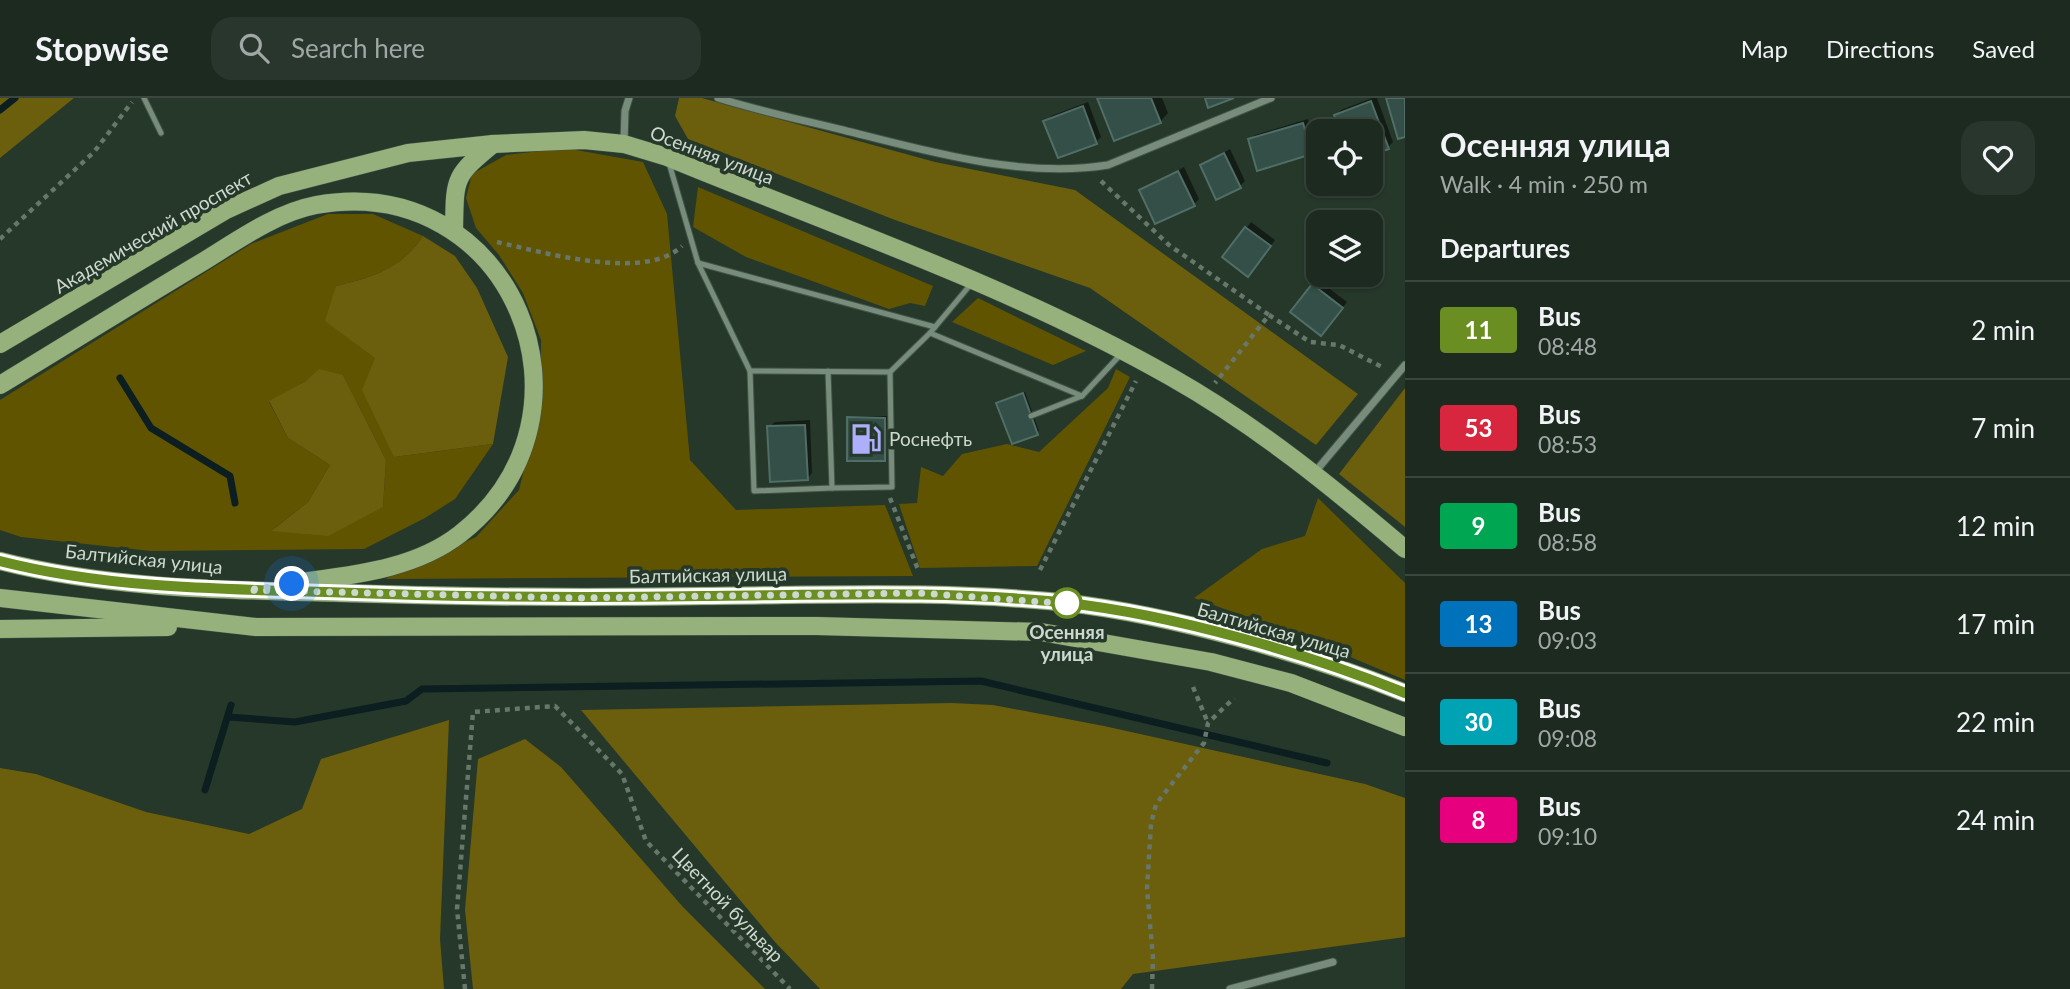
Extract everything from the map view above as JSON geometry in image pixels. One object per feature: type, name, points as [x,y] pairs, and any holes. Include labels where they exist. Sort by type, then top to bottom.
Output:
[{"type":"main road","name":"Академический проспект","points":[[0,344],[226,210],[279,186],[408,153],[493,144],[584,140],[624,144]]},
{"type":"main road","points":[[456,232],[455,185],[461,171],[493,144]]},
{"type":"main road","name":"Осенняя улица","points":[[624,144],[667,157],[975,279],[1124,351],[1246,423],[1315,473],[1405,549]]},
{"type":"main road","points":[[0,385],[240,239],[289,214],[340,202],[373,201],[405,206],[456,232],[505,282],[524,321],[532,358],[534,393],[527,435],[495,500],[459,534],[418,558],[360,574],[248,590]]},
{"type":"main road","name":"Балтийская улица","points":[[0,561],[135,582],[248,590],[577,598],[919,593],[1071,604],[1215,634],[1294,655],[1405,693]]},
{"type":"main road","points":[[0,598],[256,627]]},
{"type":"main road","points":[[0,629],[830,626],[1041,632],[1211,662],[1291,683],[1405,727]]},
{"type":"street","points":[[624,144],[625,111],[629,98]]},
{"type":"street","points":[[718,98],[878,139],[997,164],[1088,168],[1108,164],[1271,98]]},
{"type":"street","points":[[1315,473],[1405,365]]},
{"type":"street","points":[[1230,989],[1333,962]]},
{"type":"lane","points":[[144,98],[161,133]]},
{"type":"lane","points":[[667,157],[698,264],[750,371],[754,491],[892,487],[890,372]]},
{"type":"lane","points":[[698,264],[935,327]]},
{"type":"lane","points":[[750,371],[890,372],[930,333],[975,279]]},
{"type":"lane","points":[[930,333],[1082,396]]},
{"type":"lane","points":[[1031,416],[1082,396],[1124,351]]},
{"type":"lane","points":[[828,371],[831,488]]},
{"type":"path","points":[[0,239],[94,152],[134,98]]},
{"type":"path","points":[[1088,168],[1169,245],[1269,315],[1310,342],[1339,345],[1398,374]]},
{"type":"path","points":[[456,232],[580,261],[623,263],[664,258],[675,252],[685,243],[686,223]]},
{"type":"path","points":[[1213,384],[1269,315]]},
{"type":"path","points":[[1040,570],[1136,380]]},
{"type":"path","points":[[886,487],[919,572]]},
{"type":"path","points":[[1152,989],[1153,958],[1147,889],[1151,824],[1156,804],[1204,743],[1208,723],[1194,687]]},
{"type":"path","points":[[1208,723],[1234,698]]},
{"type":"path","name":"Цветной бульвар","points":[[465,989],[457,909],[473,712],[555,706],[622,774],[646,841],[790,989]]},
{"type":"shaded area","points":[[0,98],[74,98],[0,158]]},
{"type":"shaded area","points":[[679,98],[702,98],[935,162],[1075,190],[1358,394],[1316,445],[1090,288],[895,220],[688,139],[675,116]]},
{"type":"shaded area","points":[[565,148],[643,162],[667,214],[690,460],[736,510],[885,505],[913,576],[385,579],[476,537],[519,490],[541,402],[541,340],[523,293],[499,255],[476,228],[466,198],[472,174],[506,155]]},
{"type":"shaded area","points":[[698,187],[933,286],[925,306],[910,303],[889,309],[746,257],[693,227]]},
{"type":"shaded area","points":[[328,214],[373,214],[423,236],[396,264],[362,279],[336,286],[376,358],[394,457],[493,444],[455,499],[425,518],[364,549],[151,551],[21,537],[0,530],[0,400],[251,244]],"holes":[[[343,375],[386,460],[383,507],[272,530],[308,502],[330,465],[288,438],[269,402],[306,381]]]},
{"type":"shaded area","points":[[423,236],[455,256],[477,288],[508,357],[493,444],[394,457],[362,390],[375,358],[325,321],[336,286],[362,279],[396,264]]},
{"type":"shaded area","points":[[978,298],[1086,351],[1053,365],[952,322]]},
{"type":"shaded area","points":[[319,369],[343,375],[386,460],[383,507],[328,536],[271,531],[308,502],[330,465],[288,438],[269,401],[306,381]]},
{"type":"shaded area","points":[[1116,369],[1130,377],[1037,566],[920,568],[899,504],[917,503],[921,467],[943,476],[962,454],[1007,444],[1039,452],[1108,388]]},
{"type":"shaded area","points":[[1405,388],[1405,527],[1339,474]]},
{"type":"shaded area","points":[[1318,498],[1405,583],[1405,680],[1303,637],[1194,598],[1262,549],[1305,536]]},
{"type":"shaded area","points":[[952,703],[993,705],[1104,726],[1365,784],[1405,798],[1405,937],[1133,974],[1121,989],[820,989],[775,942],[581,710]]},
{"type":"shaded area","points":[[449,720],[440,939],[444,989],[0,989],[0,768],[36,774],[146,812],[249,834],[302,809],[321,759]]},
{"type":"shaded area","points":[[525,739],[561,767],[683,907],[765,989],[473,989],[465,910],[478,759]]},
{"type":"building","points":[[1097,98],[1151,98],[1161,123],[1114,141]]},
{"type":"building","points":[[1205,98],[1234,98],[1208,108]]},
{"type":"building","points":[[1386,98],[1405,98],[1405,137],[1398,139]]},
{"type":"building","points":[[1371,101],[1378,119],[1336,119],[1334,115]]},
{"type":"building","points":[[1083,106],[1097,144],[1058,158],[1043,121]]},
{"type":"building","points":[[1303,123],[1306,156],[1257,171],[1248,139]]},
{"type":"building","points":[[1383,133],[1389,149],[1383,151]]},
{"type":"building","points":[[1224,153],[1241,188],[1216,200],[1200,165]]},
{"type":"building","points":[[1178,171],[1195,206],[1155,224],[1139,190]]},
{"type":"building","points":[[1245,227],[1271,246],[1248,277],[1222,257]]},
{"type":"building","points":[[1310,287],[1316,287],[1343,308],[1321,336],[1290,312]]},
{"type":"building","points":[[1023,393],[1038,435],[1012,444],[996,403]]},
{"type":"building","name":"Роснефть","points":[[847,417],[885,418],[885,461],[847,461]]},
{"type":"building","points":[[805,425],[808,480],[770,482],[767,426]]},
{"type":"waterway","points":[[0,110],[15,98]]},
{"type":"waterway","points":[[120,378],[151,428],[230,476],[235,503]]},
{"type":"waterway","points":[[229,717],[295,722],[406,701],[422,689],[981,681],[1327,763]]},
{"type":"waterway","points":[[205,790],[231,705]]},
{"type":"bus line","name":"11","points":[[0,561],[12,565],[135,582],[248,590],[577,598],[919,593],[1071,604],[1143,617],[1294,655],[1405,693]]},
{"type":"place","name":"Роснефть","points":[[866,439]]},
{"type":"place","name":"Осенняя улица","points":[[1067,603]]},
{"type":"route","points":[[292,584],[248,590],[577,598],[919,593],[1071,604],[1067,603]]}]
